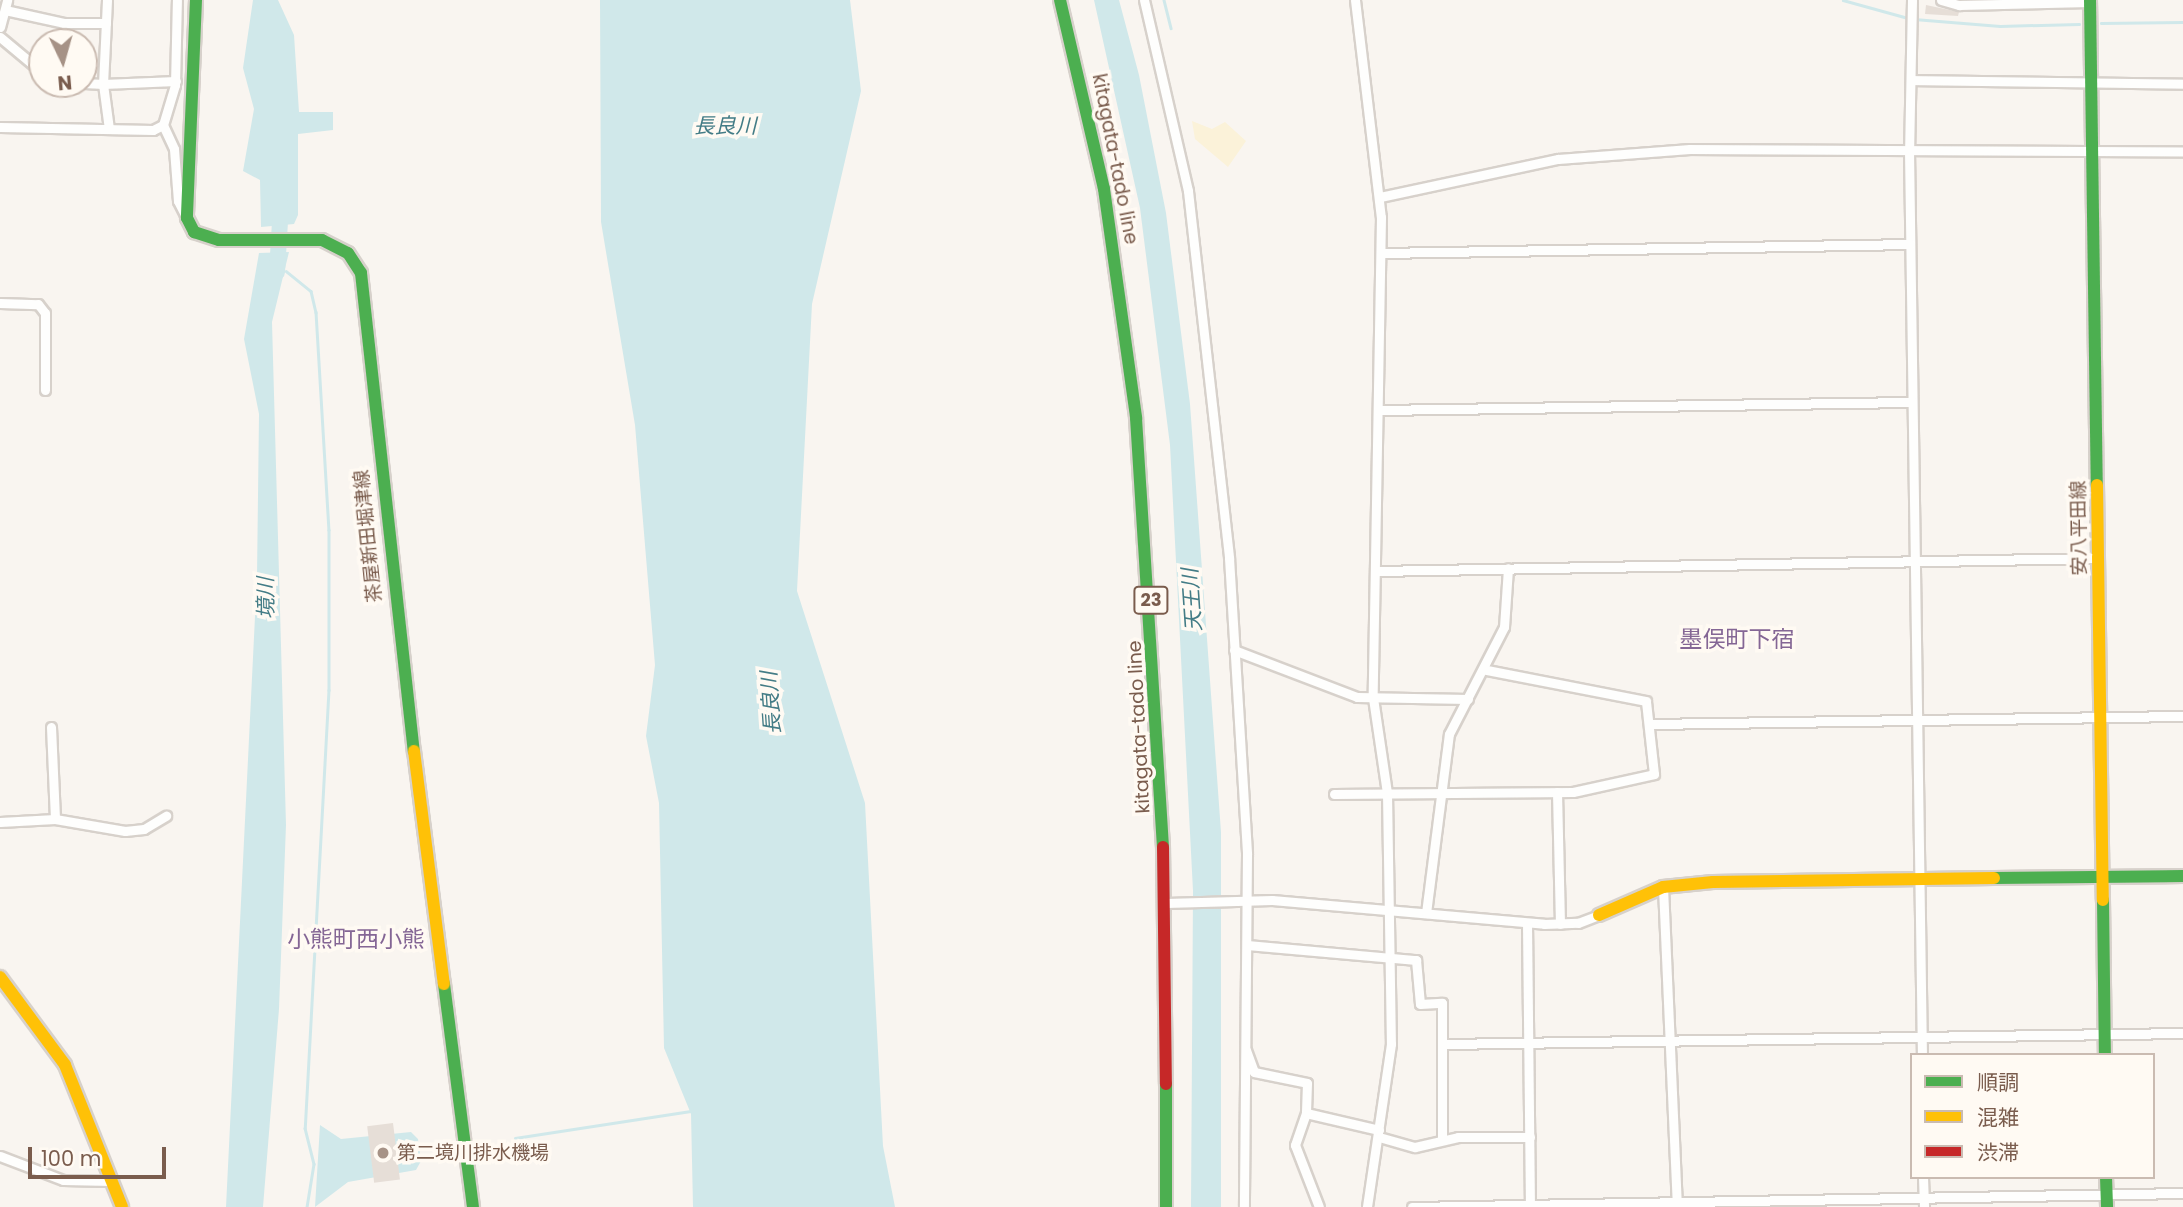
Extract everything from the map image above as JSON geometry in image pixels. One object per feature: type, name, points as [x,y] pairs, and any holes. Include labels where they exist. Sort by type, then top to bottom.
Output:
[{"type":"main road","points":[[187,218],[196,0]]},
{"type":"main road","name":"kitagata-tado line","points":[[1060,0],[1104,189],[1136,418],[1172,902],[1166,1207]]},
{"type":"main road","name":"安八平田線","points":[[2090,1],[2105,1053]]},
{"type":"main road","name":"茶屋新田堀津線","points":[[187,218],[205,238],[303,240],[340,246],[359,267],[364,284],[382,498],[473,1207]]},
{"type":"main road","points":[[1600,915],[1663,887],[1920,879],[2183,876]]},
{"type":"main road","points":[[2,984],[65,1065],[122,1207]]},
{"type":"main road","points":[[2106,1179],[2107,1201]]},
{"type":"street","points":[[107,0],[103,84],[109,129]]},
{"type":"street","points":[[177,0],[176,81],[163,125],[174,149],[178,201],[187,218]]},
{"type":"street","points":[[1144,0],[1191,217],[1219,443],[1234,650],[1242,899],[1247,945],[1244,1207]]},
{"type":"street","points":[[1355,0],[1381,197],[1373,698],[1387,793],[1390,1079],[1367,1207]]},
{"type":"street","points":[[1912,0],[1909,150],[1922,1053]]},
{"type":"street","points":[[1941,0],[1959,5],[2090,1]]},
{"type":"street","points":[[0,27],[6,5],[64,23],[106,23]]},
{"type":"street","points":[[0,37],[28,60]]},
{"type":"street","points":[[1910,80],[2091,85],[2183,84]]},
{"type":"street","points":[[98,84],[176,81]]},
{"type":"street","points":[[0,127],[153,130],[163,125]]},
{"type":"street","points":[[1381,197],[1558,159],[1690,149],[2183,152]]},
{"type":"street","points":[[1381,253],[1910,244]]},
{"type":"street","points":[[0,303],[38,304],[44,313],[45,390]]},
{"type":"street","points":[[1378,410],[1912,402]]},
{"type":"street","points":[[1375,571],[2099,558]]},
{"type":"street","points":[[1426,913],[1450,734],[1486,670],[1508,614],[1508,568]]},
{"type":"street","points":[[1234,650],[1357,697],[1468,699]]},
{"type":"street","points":[[1334,794],[1557,792],[1650,778],[1646,701],[1527,682],[1486,670]]},
{"type":"street","points":[[1648,724],[2183,716]]},
{"type":"street","points":[[51,727],[55,819]]},
{"type":"street","points":[[1557,792],[1560,924]]},
{"type":"street","points":[[0,822],[55,819],[125,831],[144,830],[166,816]]},
{"type":"street","points":[[1663,887],[1677,1203]]},
{"type":"street","points":[[1172,902],[1242,899],[1527,923],[1560,924],[1600,915]]},
{"type":"street","points":[[1527,923],[1531,1043],[1530,1204]]},
{"type":"street","points":[[1247,945],[1416,960],[1420,1003],[1443,1003],[1442,1139]]},
{"type":"street","points":[[1443,1044],[2183,1033]]},
{"type":"street","points":[[1244,1048],[1254,1072],[1307,1083],[1306,1113],[1296,1145],[1319,1207]]},
{"type":"street","points":[[1306,1113],[1379,1133],[1415,1147],[1442,1139],[1530,1137]]},
{"type":"street","points":[[0,1156],[62,1180],[111,1181]]},
{"type":"street","points":[[1923,1179],[1924,1202]]},
{"type":"street","points":[[1412,1207],[2107,1201],[2183,1193]]},
{"type":"sand","points":[[1192,121],[1212,129],[1225,122],[1246,141],[1228,167],[1195,139]]},
{"type":"water","points":[[253,0],[278,0],[294,35],[299,112],[333,112],[333,130],[298,134],[298,215],[294,224],[261,227],[260,180],[243,171],[254,109],[243,68]]},
{"type":"water","name":"長良川","points":[[600,0],[850,0],[861,91],[812,304],[797,591],[865,803],[883,1146],[895,1207],[693,1207],[691,1114],[664,1048],[659,803],[646,736],[655,665],[635,425],[601,222]]},
{"type":"water","name":"天王川","points":[[1094,0],[1119,0],[1139,75],[1166,213],[1190,404],[1221,832],[1221,1207],[1191,1207],[1193,891],[1170,445],[1140,208]]},
{"type":"water","points":[[289,252],[272,322],[286,825],[279,1009],[263,1207],[226,1207],[257,576],[259,414],[244,339],[259,253]]},
{"type":"water","points":[[320,1125],[341,1139],[411,1132],[418,1139],[421,1161],[416,1170],[348,1182],[315,1207]]},
{"type":"building","points":[[1926,5],[1959,12],[1958,16],[1925,14]]},
{"type":"building","name":"第二境川排水機場","points":[[393,1123],[400,1180],[374,1183],[367,1126]]},
{"type":"waterway","points":[[1164,0],[1171,28]]},
{"type":"waterway","points":[[1843,0],[1908,18]]},
{"type":"waterway","points":[[1914,19],[2000,26],[2079,24]]},
{"type":"waterway","points":[[2101,23],[2183,22]]},
{"type":"waterway","name":"境川","points":[[277,272],[281,205]]},
{"type":"waterway","points":[[286,271],[311,291],[316,312],[329,530],[329,690],[305,1128],[314,1164],[307,1207]]},
{"type":"waterway","points":[[515,1138],[692,1111]]},
{"type":"traffic: fast","points":[[196,0],[187,218],[194,232],[219,240],[322,240],[348,253],[361,273],[414,751]]},
{"type":"traffic: fast","points":[[1060,0],[1104,189],[1136,418],[1163,847]]},
{"type":"traffic: fast","points":[[2090,0],[2097,485]]},
{"type":"traffic: fast","points":[[1994,878],[2183,876]]},
{"type":"traffic: fast","points":[[2103,900],[2105,1053]]},
{"type":"traffic: fast","points":[[444,984],[473,1207]]},
{"type":"traffic: fast","points":[[1166,1084],[1166,1207]]},
{"type":"traffic: fast","points":[[2106,1179],[2107,1207]]},
{"type":"traffic: slow","points":[[2097,485],[2103,900]]},
{"type":"traffic: slow","points":[[414,751],[444,984]]},
{"type":"traffic: slow","points":[[1599,915],[1663,887],[1713,882],[1994,878]]},
{"type":"traffic: slow","points":[[0,977],[65,1065],[122,1207]]},
{"type":"traffic: jam","points":[[1163,847],[1166,1084]]},
{"type":"place","name":"第二境川排水機場","points":[[383,1153]]},
{"type":"district","name":"墨俣町下宿","points":[[1737,639]]},
{"type":"district","name":"小熊町西小熊","points":[[356,939]]}]
